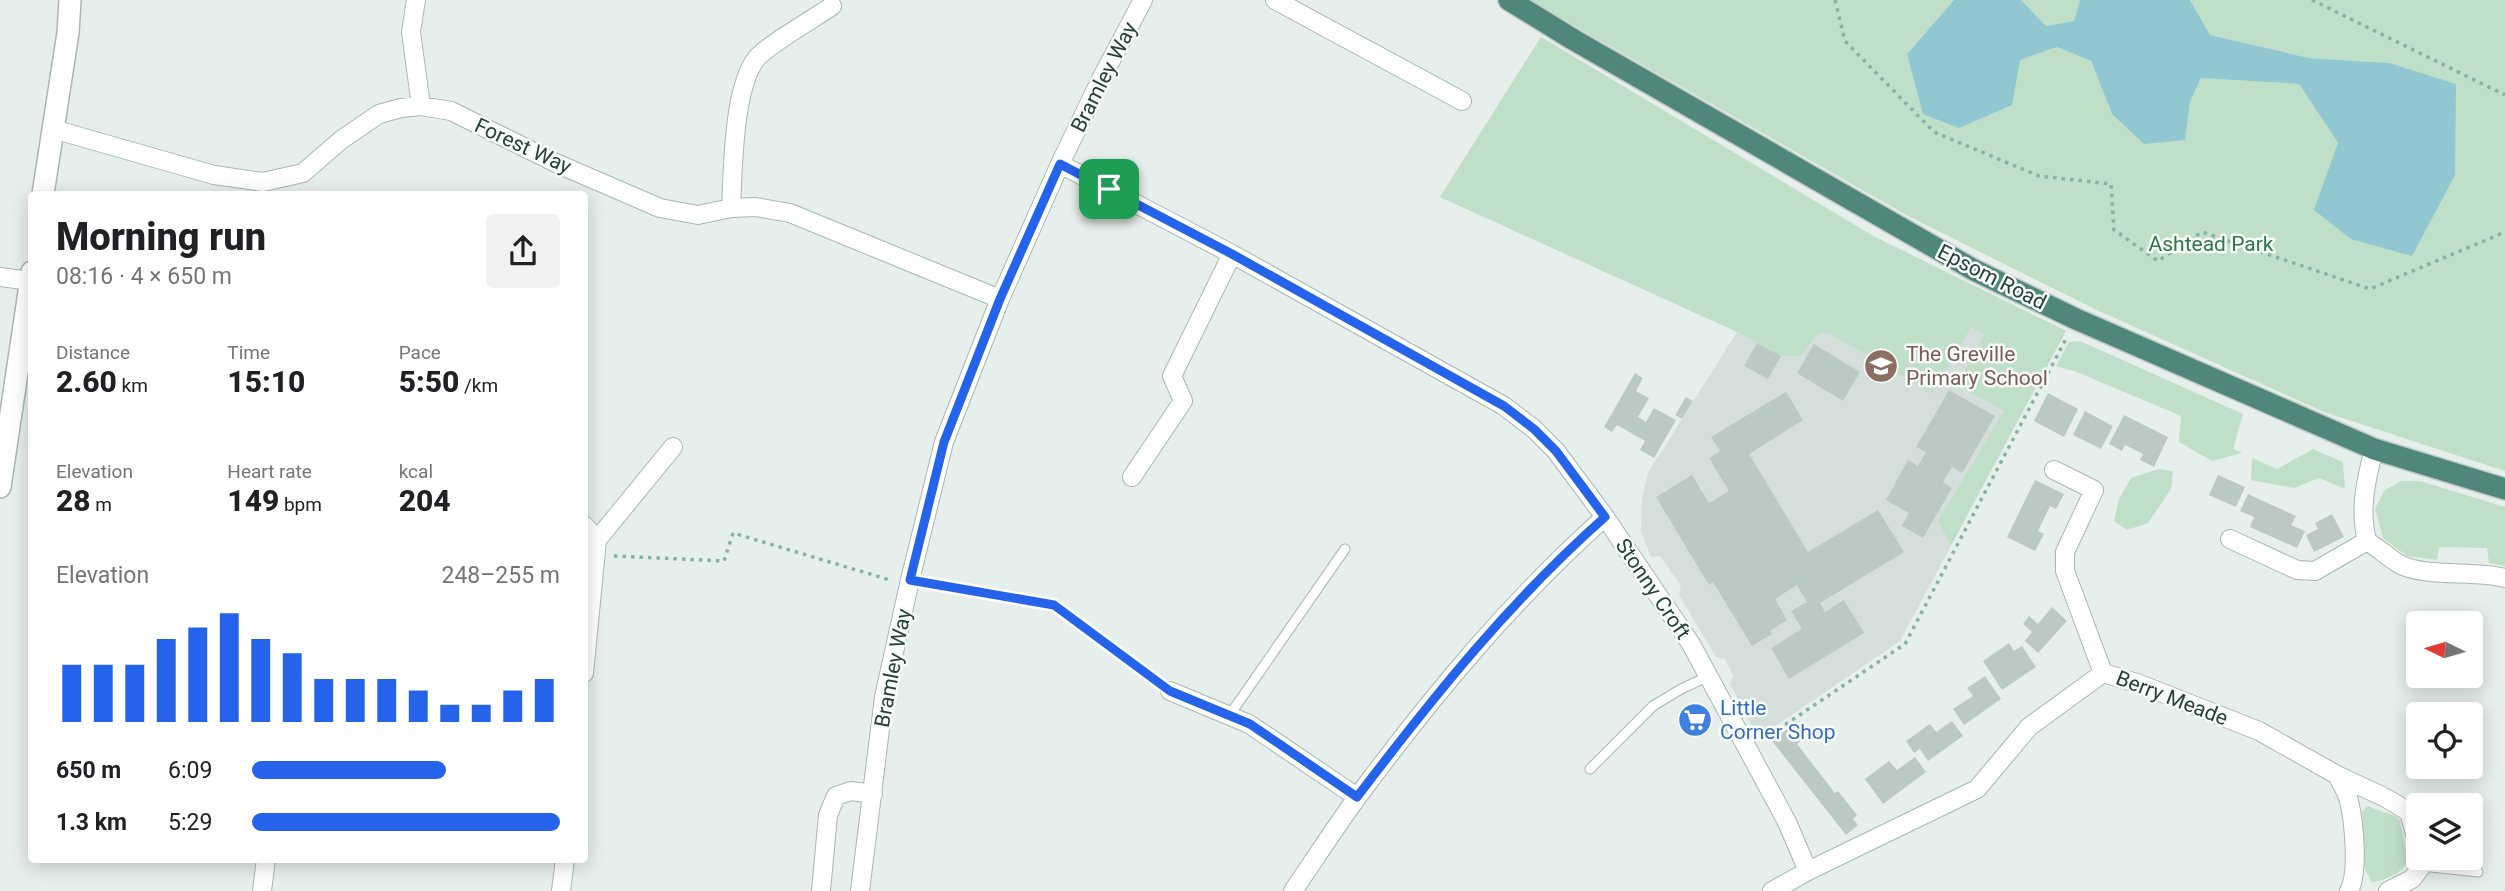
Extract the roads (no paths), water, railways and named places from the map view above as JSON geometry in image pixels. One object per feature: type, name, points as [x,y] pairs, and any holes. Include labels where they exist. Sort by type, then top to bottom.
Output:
[{"type":"highway","name":"Epsom Road","points":[[1509,0],[1962,263],[2076,319],[2374,449],[2505,489]]},
{"type":"street","points":[[43,191],[68,33],[70,0]]},
{"type":"street","points":[[416,0],[411,32],[421,106]]},
{"type":"street","name":"Bramley Way","points":[[860,891],[884,697],[944,442],[1000,299],[1060,164],[1143,0]]},
{"type":"street","points":[[1275,0],[1462,102]]},
{"type":"street","points":[[731,208],[744,83],[757,58],[832,6]]},
{"type":"street","name":"Forest Way","points":[[53,129],[215,175],[263,182],[303,173],[341,140],[379,114],[421,106],[451,111],[558,164],[660,208],[698,215],[731,208],[756,207],[790,213],[1000,299]]},
{"type":"street","name":"Stonny Croft","points":[[1060,164],[1232,254],[1504,406],[1534,429],[1556,451],[1605,517],[1709,676],[1787,822],[1808,871]]},
{"type":"street","points":[[1132,477],[1183,401],[1172,376],[1232,254]]},
{"type":"street","points":[[0,277],[28,276]]},
{"type":"street","points":[[0,487],[27,341]]},
{"type":"street","points":[[588,631],[596,547],[673,447]]},
{"type":"street","points":[[2374,449],[2363,492],[2363,525],[2367,541],[2401,565],[2505,578]]},
{"type":"street","points":[[2054,470],[2094,490],[2065,552],[2065,572],[2103,673]]},
{"type":"street","points":[[1293,891],[1357,797],[1438,692],[1496,624],[1576,542],[1605,517]]},
{"type":"street","points":[[588,532],[596,547]]},
{"type":"street","points":[[2230,539],[2297,570],[2315,570],[2367,541]]},
{"type":"street","name":"Berry Meade","points":[[1772,891],[1978,789],[2029,727],[2103,673],[2137,683],[2259,731],[2406,810]]},
{"type":"street","points":[[1170,691],[1250,724],[1357,797]]},
{"type":"street","points":[[2337,775],[2349,798],[2354,857],[2352,886],[2349,891]]},
{"type":"street","points":[[821,891],[828,815],[836,796],[851,791],[873,794]]},
{"type":"street","points":[[262,891],[266,863]]},
{"type":"street","points":[[561,891],[564,863]]},
{"type":"street","points":[[2388,891],[2412,879],[2417,870]]},
{"type":"lane","points":[[1229,716],[1345,549]]},
{"type":"lane","points":[[1590,769],[1653,706],[1709,676]]},
{"type":"lane","points":[[2467,870],[2478,872]]},
{"type":"water","points":[[1954,0],[2021,0],[2046,26],[2074,21],[2080,0],[2190,0],[2210,35],[2309,58],[2389,63],[2456,84],[2455,175],[2412,256],[2351,239],[2314,210],[2338,143],[2299,84],[2201,78],[2190,102],[2185,140],[2144,144],[2112,114],[2091,61],[2057,47],[2020,60],[2012,105],[1959,128],[1923,114],[1907,54]]},
{"type":"place","name":"The Greville Primary School","points":[[1881,366]]},
{"type":"place","name":"Little Corner Shop","points":[[1695,720]]},
{"type":"park label","name":"Ashtead Park","points":[[2211,244]]}]
